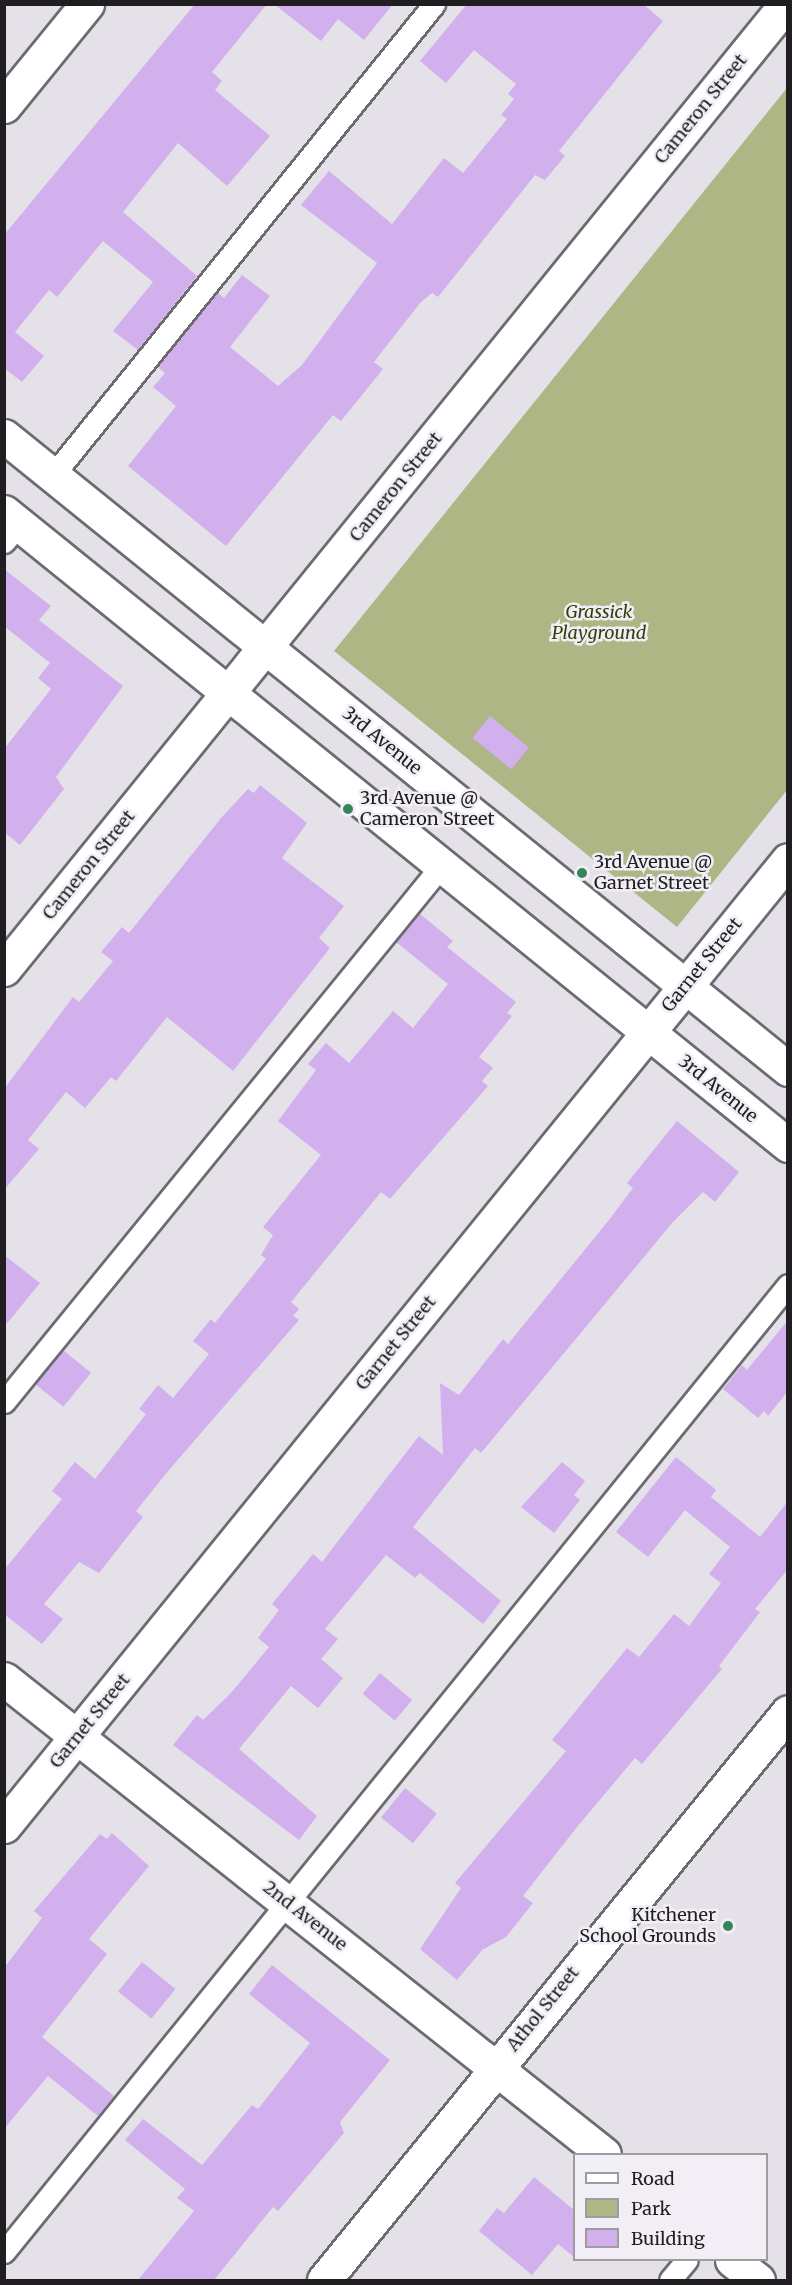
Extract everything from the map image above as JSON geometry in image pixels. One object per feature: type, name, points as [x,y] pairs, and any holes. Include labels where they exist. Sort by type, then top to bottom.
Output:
[{"type":"street","points":[[4,106],[87,4]]},
{"type":"street","name":"Cameron Street","points":[[4,969],[786,4]]},
{"type":"street","name":"3rd Avenue","points":[[4,436],[788,1069]]},
{"type":"street","name":"3rd Avenue","points":[[9,526],[228,693],[788,1145]]},
{"type":"street","name":"Garnet Street","points":[[4,1826],[788,861]]},
{"type":"street","name":"2nd Avenue","points":[[4,1679],[603,2153]]},
{"type":"street","name":"Athol Street","points":[[324,2280],[788,1712]]},
{"type":"street","points":[[734,2261],[758,2280]]},
{"type":"lane","points":[[53,475],[434,4]]},
{"type":"lane","points":[[4,1402],[442,865]]},
{"type":"lane","points":[[4,2252],[289,1904],[788,1285]]},
{"type":"lane","points":[[670,2280],[685,2261]]},
{"type":"green space","name":"Grassick Playground","points":[[787,88],[787,790],[677,927],[334,651]]},
{"type":"building","points":[[195,4],[267,4],[212,72],[222,81],[215,90],[270,136],[227,186],[178,143],[123,212],[197,276],[138,350],[113,331],[153,282],[103,241],[57,297],[49,290],[15,332],[44,356],[22,382],[4,368],[4,235]]},
{"type":"building","points":[[274,4],[393,4],[364,40],[338,19],[321,41]]},
{"type":"building","points":[[467,4],[643,4],[663,21],[559,151],[565,156],[545,180],[535,175],[438,297],[432,293],[420,303],[374,362],[383,369],[341,421],[333,415],[226,546],[128,466],[176,406],[153,387],[165,373],[157,366],[217,292],[224,298],[242,275],[270,296],[230,347],[278,386],[302,365],[377,263],[301,205],[329,171],[392,224],[444,158],[463,173],[507,119],[501,115],[514,99],[508,94],[516,84],[474,50],[446,83],[420,61]]},
{"type":"building","points":[[4,569],[51,606],[39,620],[123,686],[56,777],[64,789],[20,845],[4,832],[4,749],[51,689],[38,678],[50,663],[4,626]]},
{"type":"building","points":[[490,716],[529,747],[511,769],[472,738]]},
{"type":"building","points":[[260,785],[307,823],[282,858],[344,906],[319,938],[330,948],[233,1071],[167,1017],[116,1081],[111,1077],[85,1108],[66,1092],[28,1140],[39,1149],[4,1190],[4,1089],[73,997],[79,1002],[113,961],[101,952],[122,927],[129,933],[221,818],[248,789],[254,793]]},
{"type":"building","points":[[419,913],[453,941],[447,947],[516,1002],[507,1013],[512,1016],[479,1057],[493,1068],[482,1081],[488,1086],[390,1199],[381,1192],[291,1302],[299,1309],[293,1316],[299,1320],[136,1511],[143,1517],[99,1573],[79,1562],[44,1604],[63,1619],[42,1644],[4,1614],[4,1570],[62,1499],[52,1491],[75,1462],[95,1479],[146,1414],[139,1409],[158,1385],[173,1398],[209,1354],[193,1341],[211,1319],[215,1323],[266,1259],[261,1255],[273,1235],[263,1227],[321,1155],[278,1121],[316,1070],[308,1064],[326,1043],[349,1063],[393,1011],[413,1028],[448,984],[396,942]]},
{"type":"building","points":[[677,1121],[739,1172],[715,1202],[703,1192],[673,1222],[481,1453],[475,1448],[413,1527],[501,1601],[483,1624],[420,1573],[415,1578],[386,1555],[325,1629],[338,1639],[321,1659],[343,1678],[318,1708],[291,1686],[239,1749],[317,1816],[299,1840],[173,1745],[197,1715],[203,1720],[231,1693],[269,1647],[258,1638],[279,1610],[272,1604],[313,1554],[322,1562],[419,1436],[443,1455],[440,1383],[459,1395],[503,1339],[508,1344],[609,1220],[633,1188],[627,1183]]},
{"type":"building","points":[[4,1255],[40,1283],[4,1327]]},
{"type":"building","points":[[788,1320],[788,1391],[768,1416],[764,1411],[758,1418],[723,1389],[742,1365],[747,1370]]},
{"type":"building","points":[[63,1350],[91,1373],[63,1407],[35,1384]]},
{"type":"building","points":[[676,1457],[716,1490],[711,1497],[760,1537],[788,1501],[788,1569],[755,1609],[760,1612],[719,1666],[722,1669],[642,1764],[635,1758],[577,1827],[523,1896],[533,1903],[506,1937],[482,1950],[457,1980],[420,1949],[461,1888],[455,1883],[566,1751],[552,1740],[627,1648],[639,1657],[674,1614],[689,1626],[721,1583],[709,1574],[730,1547],[685,1510],[648,1557],[616,1532]]},
{"type":"building","points":[[562,1462],[585,1481],[574,1495],[580,1500],[554,1533],[521,1507]]},
{"type":"building","points":[[380,1673],[412,1700],[395,1721],[363,1694]]},
{"type":"building","points":[[405,1788],[437,1814],[413,1843],[381,1818]]},
{"type":"building","points":[[112,1833],[149,1866],[89,1939],[107,1954],[42,2037],[114,2096],[98,2116],[48,2076],[4,2129],[4,1968],[42,1918],[34,1911],[100,1834],[107,1839]]},
{"type":"building","points":[[142,1962],[175,1989],[152,2019],[118,1992]]},
{"type":"building","points":[[272,1965],[390,2060],[340,2122],[344,2133],[278,2211],[273,2207],[214,2280],[138,2280],[194,2211],[177,2198],[185,2189],[125,2140],[143,2119],[202,2165],[252,2105],[258,2109],[310,2043],[249,1994]]},
{"type":"building","points":[[534,2177],[573,2209],[573,2256],[558,2244],[532,2275],[479,2231],[497,2208],[504,2213]]},
{"type":"place","name":"3rd Avenue @ Cameron Street","points":[[348,809]]},
{"type":"place","name":"3rd Avenue @ Garnet Street","points":[[582,873]]},
{"type":"place","name":"Kitchener School Grounds","points":[[728,1926]]}]
